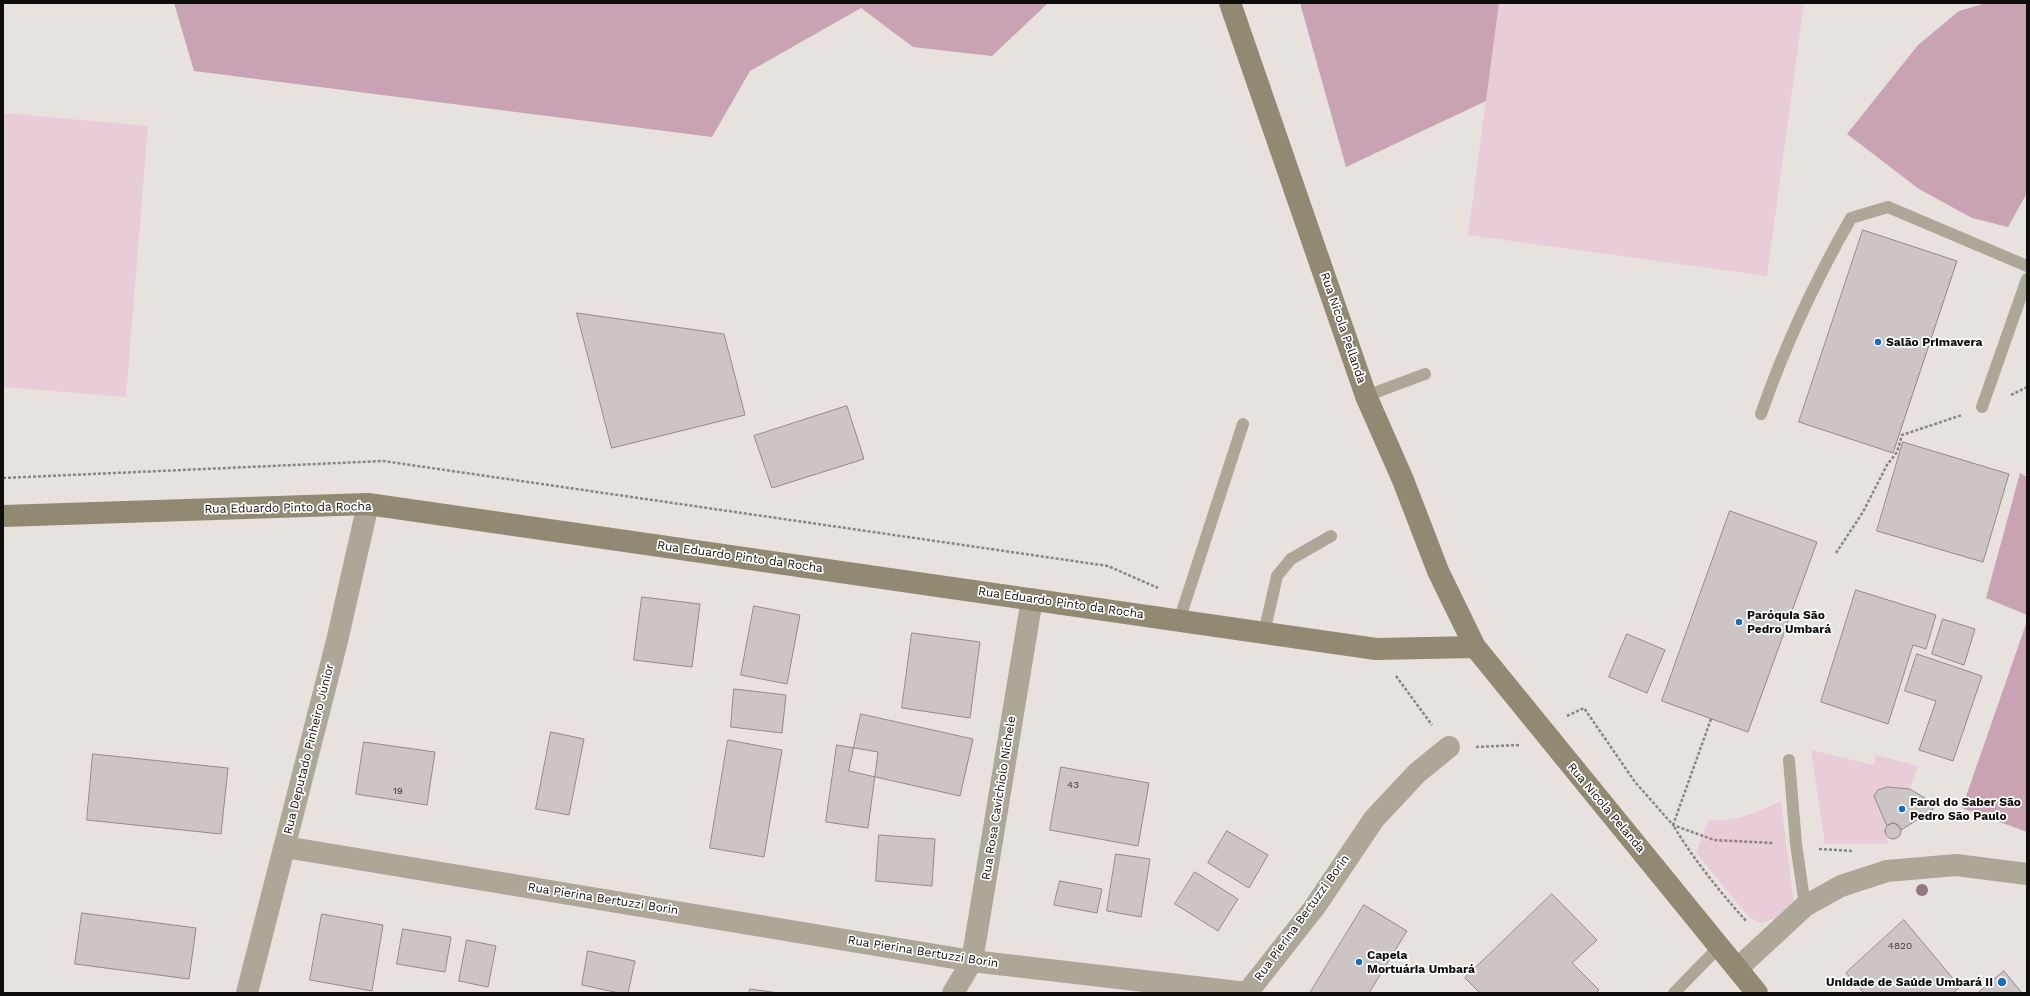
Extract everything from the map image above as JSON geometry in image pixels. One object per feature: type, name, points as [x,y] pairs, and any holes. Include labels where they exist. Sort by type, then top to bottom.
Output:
[{"type":"main road","name":"Rua Nicola Pellanda","points":[[1230,3],[1366,396],[1403,480],[1438,571],[1475,647]]},
{"type":"main road","name":"Rua Eduardo Pinto da Rocha","points":[[3,516],[368,504],[1376,649],[1475,647]]},
{"type":"main road","name":"Rua Nicola Pelanda","points":[[1475,647],[1738,968]]},
{"type":"main road","points":[[1738,968],[1757,993]]},
{"type":"street","name":"Rua Deputado Pinheiro Júnior","points":[[247,993],[337,641],[368,504]]},
{"type":"street","name":"Rua Rosa Cavichiolo Nichele","points":[[953,993],[972,961],[1032,599]]},
{"type":"street","name":"Rua Pierina Bertuzzi Borin","points":[[285,846],[972,961],[1247,993],[1314,908],[1374,819],[1418,773],[1449,747]]},
{"type":"street","points":[[1738,968],[1805,906],[1841,886],[1887,871],[1956,865],[2027,874]]},
{"type":"lane","points":[[1761,414],[1780,361],[1824,265],[1851,218],[1888,208],[2027,266]]},
{"type":"lane","points":[[1982,407],[2027,279]]},
{"type":"lane","points":[[1366,396],[1425,374]]},
{"type":"lane","points":[[1180,621],[1243,424]]},
{"type":"lane","points":[[1264,633],[1277,576],[1291,559],[1331,536]]},
{"type":"lane","points":[[1789,760],[1796,844],[1805,906]]},
{"type":"lane","points":[[1674,993],[1720,946]]},
{"type":"path","points":[[1836,553],[1863,512],[1887,465],[1897,452],[1902,435],[1982,407],[2027,387]]},
{"type":"path","points":[[3,478],[383,461],[1108,566],[1172,594],[1187,596]]},
{"type":"path","points":[[1376,649],[1449,747],[1522,745]]},
{"type":"path","points":[[1566,716],[1584,708],[1635,782],[1673,825],[1689,850],[1723,896],[1766,943]]},
{"type":"path","points":[[1673,825],[1711,719]]},
{"type":"path","points":[[1673,825],[1714,840],[1796,844],[1822,850],[1862,851]]},
{"type":"shaded area","points":[[174,3],[1048,3],[992,56],[913,47],[861,8],[750,71],[712,137],[194,71]]},
{"type":"shaded area","points":[[1300,3],[1499,3],[1486,101],[1346,167]]},
{"type":"shaded area","points":[[1499,3],[1804,3],[1767,276],[1468,235]]},
{"type":"shaded area","points":[[1986,3],[2027,3],[2027,193],[2008,227],[1972,218],[1919,189],[1847,134],[1918,45],[1959,11]]},
{"type":"shaded area","points":[[3,113],[148,126],[126,397],[3,387]]},
{"type":"shaded area","points":[[2020,473],[2027,477],[2027,615],[1986,598]]},
{"type":"shaded area","points":[[2027,621],[2027,832],[1962,808]]},
{"type":"shaded area","points":[[1811,750],[1874,765],[1876,755],[1918,766],[1910,789],[1891,787],[1882,789],[1874,795],[1887,826],[1885,831],[1888,844],[1825,844]]},
{"type":"shaded area","points":[[1781,801],[1795,912],[1761,923],[1750,918],[1696,853],[1709,819],[1726,820],[1746,816]]},
{"type":"building","name":"Salão Primavera","points":[[1863,230],[1957,261],[1893,453],[1799,422]]},
{"type":"building","points":[[577,313],[724,334],[745,415],[612,448]]},
{"type":"building","points":[[847,406],[864,459],[772,488],[754,436]]},
{"type":"building","points":[[1903,442],[2009,474],[1983,562],[1877,531]]},
{"type":"building","name":"Paróquia São Pedro Umbará","points":[[1730,511],[1817,542],[1748,732],[1662,701]]},
{"type":"building","points":[[1856,590],[1936,615],[1926,649],[1913,645],[1888,724],[1821,702]]},
{"type":"building","points":[[642,597],[700,604],[692,667],[634,660]]},
{"type":"building","points":[[754,606],[800,615],[787,684],[741,675]]},
{"type":"building","points":[[1943,619],[1975,629],[1964,665],[1932,654]]},
{"type":"building","points":[[912,633],[980,642],[970,718],[902,708]]},
{"type":"building","points":[[1627,634],[1665,650],[1647,693],[1609,677]]},
{"type":"building","points":[[1917,654],[1982,676],[1953,761],[1919,750],[1936,701],[1905,691]]},
{"type":"building","points":[[734,689],[786,695],[782,733],[731,727]]},
{"type":"building","points":[[861,714],[973,739],[960,796],[849,771]]},
{"type":"building","points":[[551,732],[584,739],[569,815],[536,809]]},
{"type":"building","points":[[728,740],[782,750],[764,857],[710,848]]},
{"type":"building","points":[[364,742],[435,752],[427,805],[356,794]]},
{"type":"building","points":[[837,745],[878,752],[868,828],[826,822]]},
{"type":"building","points":[[93,754],[228,768],[221,834],[87,820]]},
{"type":"building","points":[[1061,767],[1149,783],[1138,846],[1050,830]]},
{"type":"building","points":[[1888,787],[1910,789],[1930,801],[1933,810],[1901,830],[1896,824],[1892,823],[1887,826],[1874,796],[1878,790]]},
{"type":"building","points":[[1893,823],[1900,828],[1901,831],[1896,838],[1893,839],[1886,834],[1885,831],[1890,824]]},
{"type":"building","points":[[1227,831],[1268,855],[1249,888],[1208,863]]},
{"type":"building","points":[[879,835],[935,839],[932,886],[876,881]]},
{"type":"building","points":[[1116,854],[1150,859],[1141,917],[1107,911]]},
{"type":"building","points":[[1195,872],[1238,899],[1218,931],[1175,904]]},
{"type":"building","points":[[1060,881],[1102,889],[1097,913],[1054,905]]},
{"type":"building","points":[[1552,894],[1597,940],[1572,963],[1599,990],[1596,993],[1480,993],[1465,978]]},
{"type":"building","name":"Capela Mortuária Umbará","points":[[1364,905],[1407,931],[1369,993],[1310,993]]},
{"type":"building","points":[[82,913],[196,928],[189,979],[75,964]]},
{"type":"building","points":[[322,914],[383,925],[372,991],[310,980]]},
{"type":"building","points":[[1904,920],[1960,987],[1953,993],[1864,993],[1846,973]]},
{"type":"building","points":[[403,929],[451,937],[445,972],[397,964]]},
{"type":"building","points":[[467,940],[496,946],[488,987],[459,981]]},
{"type":"building","points":[[588,951],[635,961],[628,993],[619,993],[582,985]]},
{"type":"building","name":"Unidade de Saúde Umbará II","points":[[2004,971],[2022,993],[1978,993]]},
{"type":"building","points":[[750,989],[779,993],[749,993]]},
{"type":"place","name":"Salão Primavera","points":[[1878,342]]},
{"type":"place","name":"Paróquia São Pedro Umbará","points":[[1739,622]]},
{"type":"place","name":"Farol do Saber São Pedro São Paulo","points":[[1902,809]]},
{"type":"place","name":"Capela Mortuária Umbará","points":[[1359,962]]},
{"type":"place","name":"Unidade de Saúde Umbará II","points":[[2002,982]]}]
